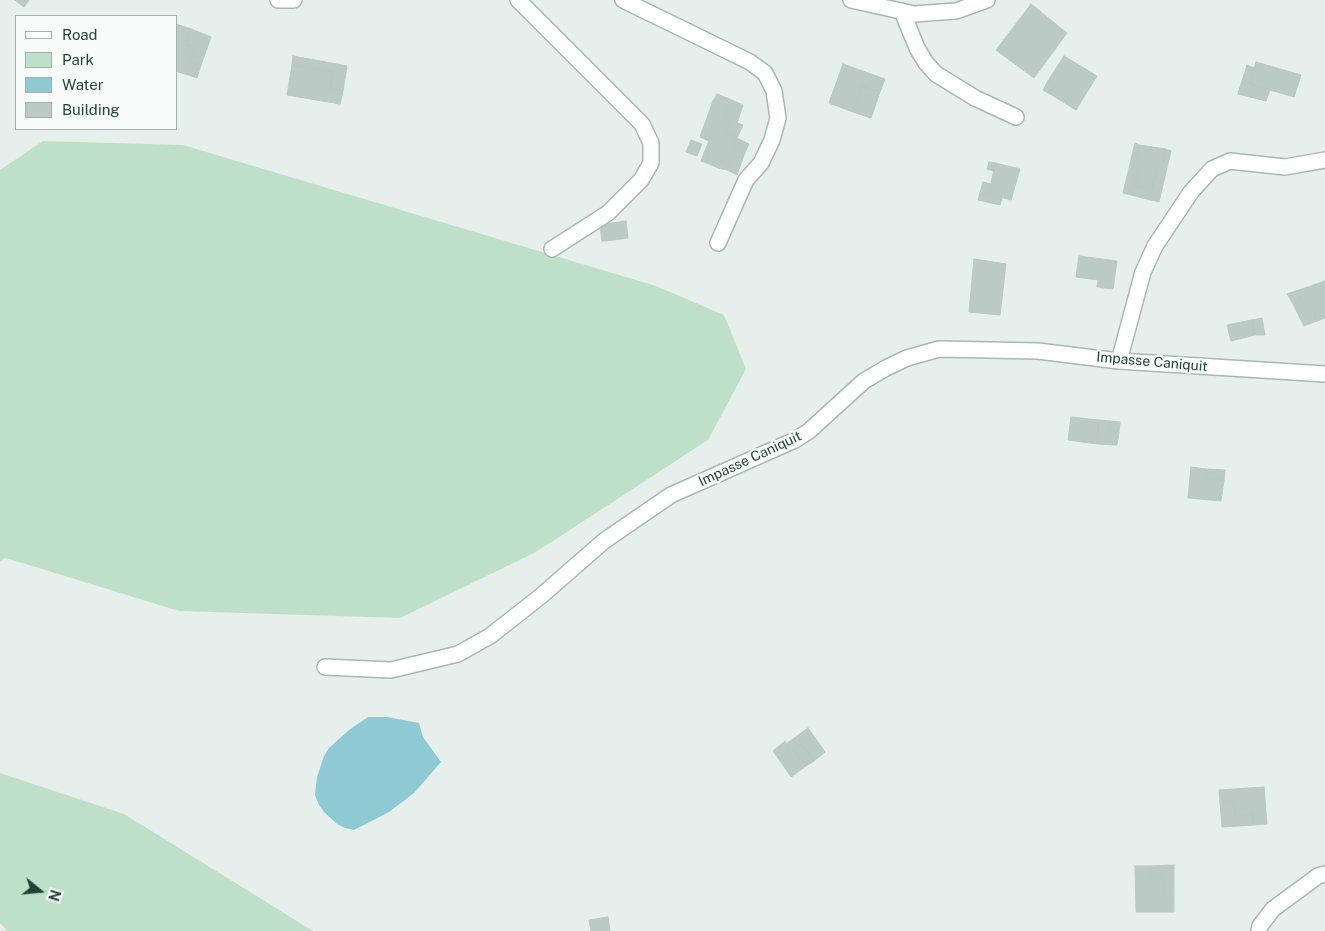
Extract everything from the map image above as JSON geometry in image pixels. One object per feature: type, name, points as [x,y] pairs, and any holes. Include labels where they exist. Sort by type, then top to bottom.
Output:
[{"type":"street","points":[[278,0],[294,0]]},
{"type":"street","points":[[518,0],[642,124],[651,144],[651,163],[641,180],[608,213],[552,249]]},
{"type":"street","points":[[623,0],[750,62],[765,73],[774,91],[778,118],[772,140],[761,163],[746,180],[718,243]]},
{"type":"street","points":[[851,0],[914,14],[956,11],[987,0]]},
{"type":"street","points":[[902,11],[917,48],[926,63],[936,74],[974,98],[1016,117]]},
{"type":"street","points":[[1119,361],[1143,272],[1155,246],[1191,192],[1212,169],[1230,161],[1285,167],[1325,160]]},
{"type":"street","name":"Impasse Caniquit","points":[[326,667],[391,670],[458,654],[490,636],[541,596],[604,541],[671,496],[795,440],[809,431],[864,381],[907,358],[939,349],[1038,351],[1119,361],[1325,374]]},
{"type":"street","points":[[1259,931],[1260,926],[1273,909],[1318,876],[1325,874]]},
{"type":"green space","points":[[43,141],[183,145],[656,286],[724,315],[746,369],[708,440],[536,552],[400,618],[179,611],[6,558],[0,561],[0,170]]},
{"type":"green space","points":[[0,773],[124,814],[313,931],[7,931],[0,923]]},
{"type":"water","points":[[368,717],[387,717],[419,723],[423,737],[441,762],[414,793],[389,812],[354,830],[337,824],[319,805],[315,795],[317,777],[324,756],[329,748],[349,730]]},
{"type":"building","points":[[15,0],[29,0],[24,7]]},
{"type":"building","points":[[1031,4],[1067,33],[1034,78],[996,50]]},
{"type":"building","points":[[178,25],[191,29],[186,44],[195,47],[190,61],[201,65],[197,78],[178,72]]},
{"type":"building","points":[[191,29],[211,37],[201,65],[190,61],[195,47],[186,44]]},
{"type":"building","points":[[293,56],[347,66],[343,91],[330,89],[333,72],[292,65]]},
{"type":"building","points":[[1064,56],[1097,76],[1076,110],[1050,94],[1055,85],[1048,81]]},
{"type":"building","points":[[1256,62],[1301,75],[1294,97],[1250,84]]},
{"type":"building","points":[[843,64],[885,79],[880,92],[861,86],[853,112],[829,103]]},
{"type":"building","points":[[292,65],[333,72],[330,89],[343,91],[340,104],[287,95]]},
{"type":"building","points":[[1247,65],[1254,68],[1250,84],[1270,90],[1266,101],[1238,94]]},
{"type":"building","points":[[1048,81],[1055,85],[1050,94],[1043,90]]},
{"type":"building","points":[[861,86],[880,92],[871,118],[853,112]]},
{"type":"building","points":[[717,94],[727,98],[713,101]]},
{"type":"building","points":[[727,98],[743,105],[737,123],[743,125],[737,138],[726,133],[730,121],[724,119],[728,106],[713,101]]},
{"type":"building","points":[[713,101],[728,106],[724,119],[730,121],[726,133],[737,138],[733,150],[744,155],[737,175],[727,170],[729,164],[721,160],[718,168],[707,163],[710,155],[704,153],[709,141],[700,137]]},
{"type":"building","points":[[737,138],[749,144],[744,155],[733,150]]},
{"type":"building","points":[[691,140],[702,144],[697,156],[686,152]]},
{"type":"building","points":[[1135,143],[1139,145],[1134,165],[1138,167],[1135,186],[1152,189],[1156,171],[1161,171],[1166,149],[1171,151],[1159,202],[1123,193]]},
{"type":"building","points":[[1139,145],[1166,149],[1161,171],[1156,171],[1152,189],[1135,186],[1138,167],[1134,165]]},
{"type":"building","points":[[704,153],[710,155],[707,163],[701,161]]},
{"type":"building","points":[[721,160],[729,164],[727,170],[718,168]]},
{"type":"building","points":[[989,162],[995,163],[994,171],[987,169]]},
{"type":"building","points":[[995,163],[1020,169],[1011,200],[989,194]]},
{"type":"building","points":[[983,182],[991,184],[989,194],[1002,198],[1000,205],[978,200]]},
{"type":"building","points":[[626,221],[628,238],[606,241],[605,224]]},
{"type":"building","points":[[600,224],[605,224],[606,241],[602,241]]},
{"type":"building","points":[[1079,256],[1117,261],[1114,282],[1076,277]]},
{"type":"building","points":[[974,259],[1006,264],[1000,315],[969,312]]},
{"type":"building","points":[[1098,280],[1114,282],[1113,289],[1097,287]]},
{"type":"building","points":[[1325,281],[1325,308],[1314,313],[1317,321],[1304,326],[1293,304],[1301,300],[1296,291]]},
{"type":"building","points":[[1296,291],[1301,300],[1293,304],[1287,294]]},
{"type":"building","points":[[1325,308],[1325,318],[1317,321],[1314,313]]},
{"type":"building","points":[[1262,318],[1265,335],[1255,335],[1252,320]]},
{"type":"building","points":[[1252,320],[1255,335],[1231,341],[1227,325]]},
{"type":"building","points":[[1071,417],[1098,420],[1097,444],[1068,440]]},
{"type":"building","points":[[1098,420],[1110,421],[1109,431],[1119,432],[1117,445],[1097,444]]},
{"type":"building","points":[[1110,421],[1120,422],[1119,432],[1109,431]]},
{"type":"building","points":[[1191,467],[1206,469],[1206,478],[1224,481],[1221,501],[1188,498]]},
{"type":"building","points":[[1206,469],[1225,470],[1224,481],[1206,478]]},
{"type":"building","points":[[808,728],[825,752],[814,761],[802,744],[793,749],[806,766],[791,777],[778,758],[790,750],[786,744]]},
{"type":"building","points":[[785,741],[790,750],[778,758],[773,751]]},
{"type":"building","points":[[802,744],[814,761],[806,766],[793,749]]},
{"type":"building","points":[[1264,787],[1267,824],[1254,825],[1253,814],[1235,816],[1234,802],[1220,802],[1219,790]]},
{"type":"building","points":[[1220,802],[1234,802],[1235,816],[1253,814],[1254,825],[1222,827]]},
{"type":"building","points":[[1174,865],[1174,896],[1163,896],[1163,875],[1150,876],[1150,866]]},
{"type":"building","points":[[1135,866],[1150,866],[1150,876],[1163,875],[1163,896],[1174,896],[1174,912],[1136,912]]},
{"type":"building","points":[[608,917],[610,931],[591,931],[589,920]]}]
